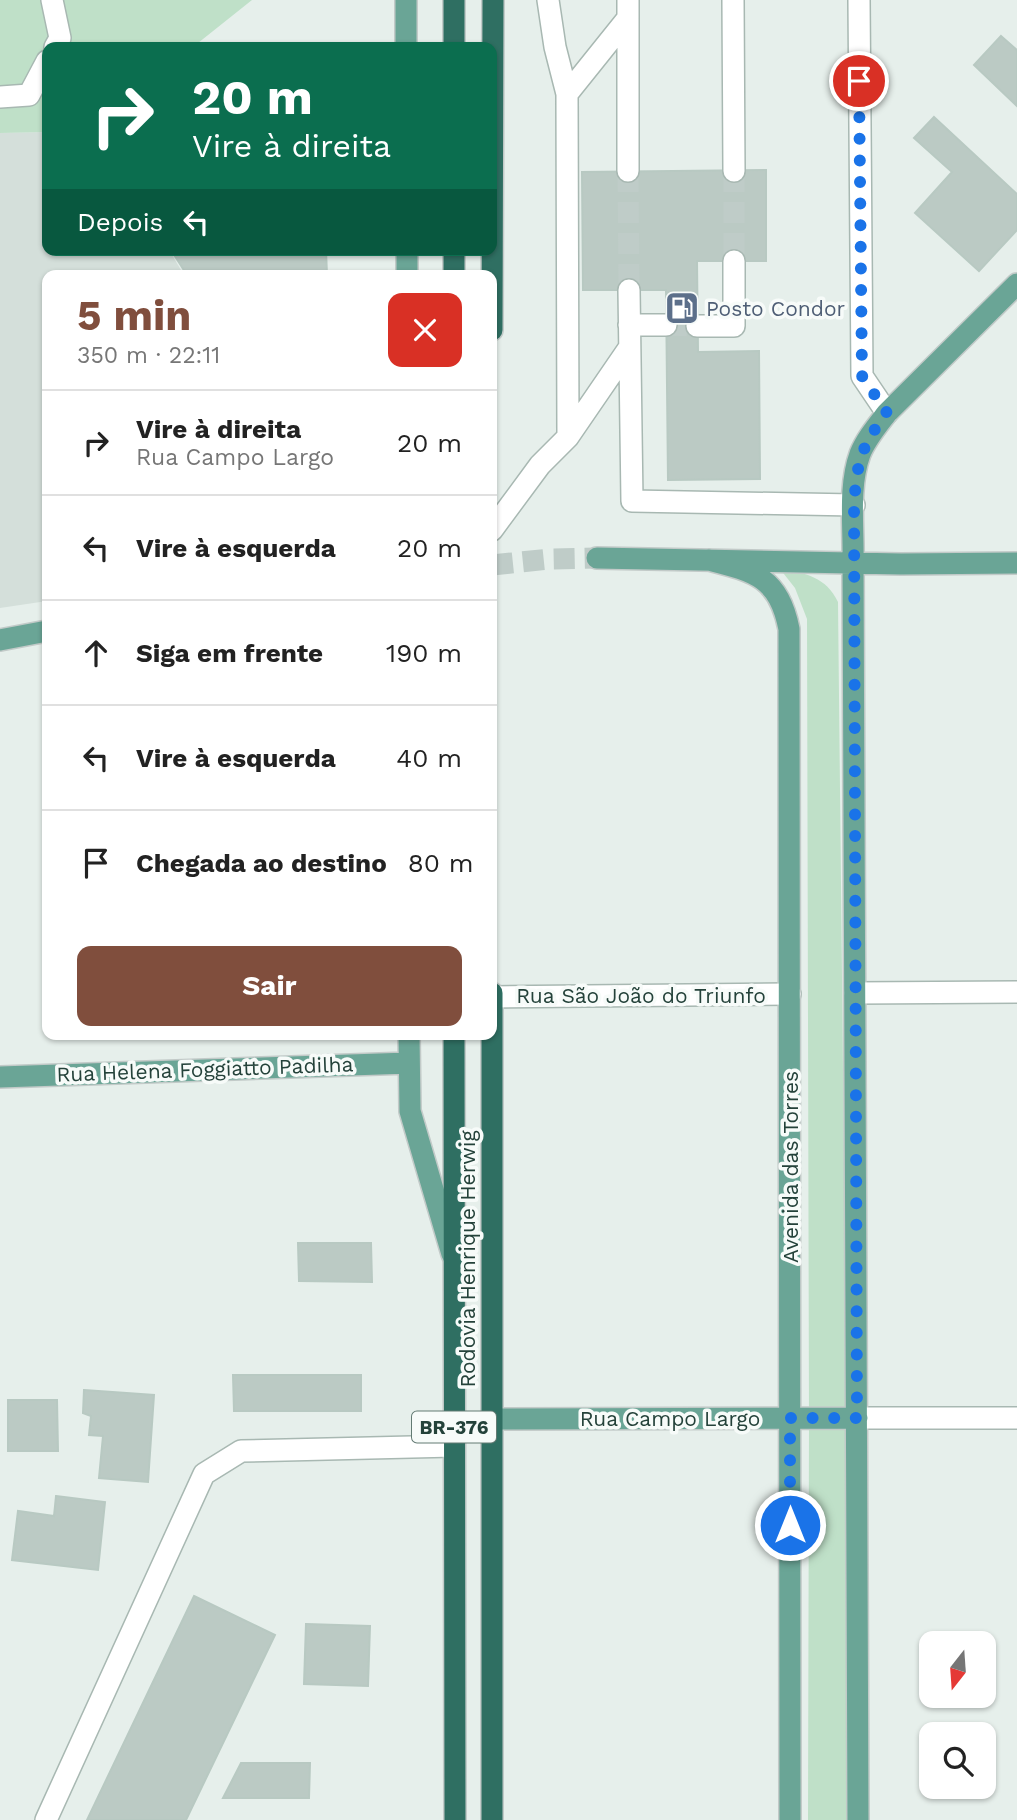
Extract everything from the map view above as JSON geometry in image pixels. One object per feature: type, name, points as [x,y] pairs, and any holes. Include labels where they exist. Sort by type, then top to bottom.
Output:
[{"type":"highway","points":[[453,0],[454,42]]},
{"type":"highway","points":[[493,0],[493,42]]},
{"type":"highway","name":"Rodovia Henrique Herwig","points":[[454,1040],[455,1820]]},
{"type":"highway","name":"Rodovia Henrique Herwig","points":[[492,1040],[492,1820]]},
{"type":"main road","points":[[406,0],[406,42]]},
{"type":"main road","points":[[858,1820],[853,562],[856,475],[860,454],[887,413],[1017,284]]},
{"type":"main road","points":[[597,558],[1017,563]]},
{"type":"main road","name":"Avenida das Torres","points":[[709,560],[758,576],[776,591],[785,608],[789,629],[790,1820]]},
{"type":"main road","points":[[0,640],[42,632]]},
{"type":"main road","points":[[409,1040],[410,1111],[454,1262]]},
{"type":"main road","name":"Rua Helena Foggiatto Padilha","points":[[0,1077],[409,1063]]},
{"type":"main road","name":"Rua Campo Largo","points":[[492,1419],[857,1418]]},
{"type":"street","points":[[52,0],[60,38],[58,42]]},
{"type":"street","points":[[548,0],[555,47],[567,93],[568,437]]},
{"type":"street","points":[[733,0],[734,171]]},
{"type":"street","points":[[859,0],[862,376],[887,413]]},
{"type":"street","points":[[567,93],[628,9]]},
{"type":"street","points":[[628,9],[628,171]]},
{"type":"street","points":[[0,97],[29,95],[42,70]]},
{"type":"street","points":[[697,326],[734,326],[734,261]]},
{"type":"street","points":[[629,290],[632,501],[854,505]]},
{"type":"street","points":[[629,325],[666,325]]},
{"type":"street","points":[[497,523],[540,465],[568,437],[629,348]]},
{"type":"street","points":[[855,993],[1017,992]]},
{"type":"street","name":"Rua São João do Triunfo","points":[[497,995],[790,994]]},
{"type":"street","name":"Rua Campo Largo","points":[[857,1418],[1017,1418]]},
{"type":"street","points":[[46,1820],[204,1474],[241,1451],[454,1446]]},
{"type":"shaded area","points":[[42,132],[42,256],[173,256],[181,270],[42,270],[42,602],[0,608],[0,133]]},
{"type":"green space","points":[[0,0],[252,0],[199,42],[42,42],[42,132],[0,133]]},
{"type":"green space","points":[[780,569],[814,578],[828,587],[838,602],[851,1820],[808,1820],[807,619],[795,588]]},
{"type":"building","points":[[1001,36],[1017,50],[1017,106],[974,65]]},
{"type":"building","points":[[934,117],[1017,194],[1017,230],[979,271],[915,213],[952,172],[914,138]]},
{"type":"building","name":"Posto Condor","points":[[766,170],[766,261],[697,261],[698,352],[759,351],[760,479],[668,480],[666,290],[583,290],[582,172]]},
{"type":"building","points":[[175,256],[326,256],[327,270],[184,270]]},
{"type":"building","points":[[298,1243],[371,1243],[372,1282],[299,1281]]},
{"type":"building","points":[[233,1375],[361,1375],[361,1411],[234,1411]]},
{"type":"building","points":[[84,1390],[154,1395],[148,1482],[99,1478],[103,1436],[89,1435],[91,1416],[83,1413]]},
{"type":"building","points":[[8,1400],[57,1400],[58,1451],[8,1451]]},
{"type":"building","points":[[56,1496],[105,1502],[98,1570],[12,1560],[18,1511],[54,1516]]},
{"type":"building","points":[[194,1596],[275,1635],[186,1820],[87,1820]]},
{"type":"building","points":[[306,1624],[370,1626],[368,1686],[304,1684]]},
{"type":"building","points":[[241,1763],[310,1763],[309,1798],[223,1798]]},
{"type":"tunnel","points":[[628,171],[629,290]]},
{"type":"tunnel","points":[[734,171],[734,261]]},
{"type":"tunnel","points":[[666,325],[697,326]]},
{"type":"tunnel","points":[[497,564],[597,558]]},
{"type":"place","name":"Posto Condor","points":[[682,308]]},
{"type":"route","points":[[790,1525],[790,1418],[857,1418],[854,505],[860,454],[887,413],[862,376],[859,81]]}]
